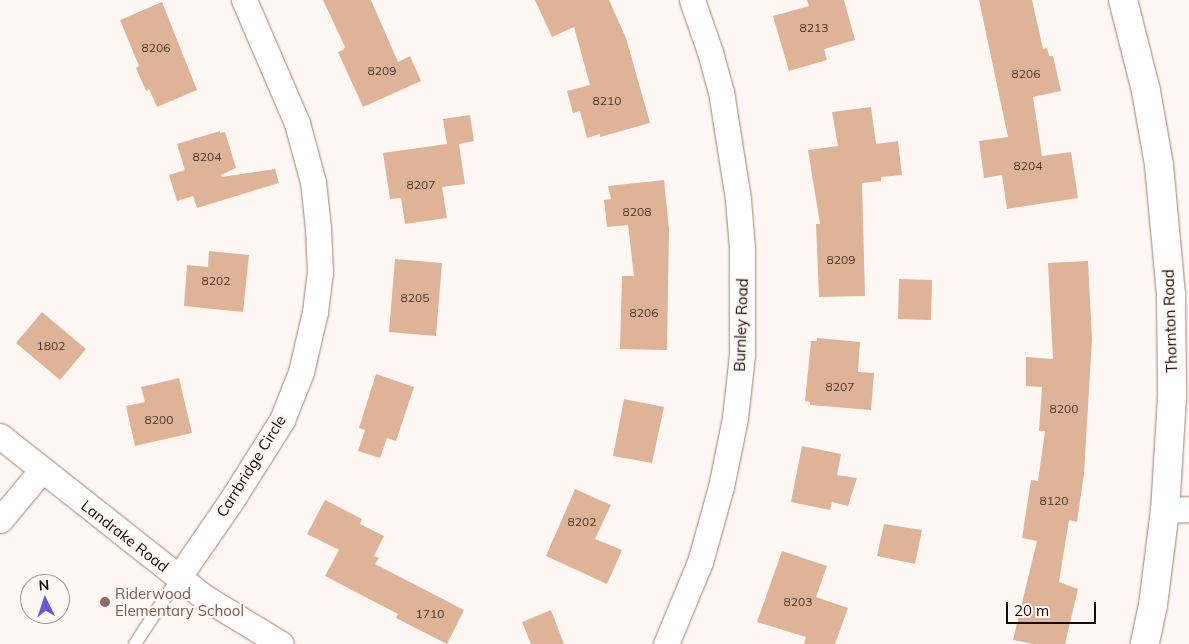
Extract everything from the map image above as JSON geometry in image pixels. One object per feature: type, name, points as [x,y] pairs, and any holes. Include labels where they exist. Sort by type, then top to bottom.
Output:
[{"type":"street","name":"Carrbridge Circle","points":[[178,578],[231,501],[282,420],[301,372],[316,302],[319,264],[318,228],[312,182],[297,123],[244,0]]},
{"type":"street","name":"Burnley Road","points":[[666,644],[700,562],[721,487],[734,418],[742,355],[743,287],[738,199],[721,92],[710,52],[692,0]]},
{"type":"street","name":"Thornton Road","points":[[1123,0],[1146,91],[1159,165],[1169,268],[1177,509],[1145,644]]},
{"type":"street","name":"Landrake Road","points":[[0,436],[40,470],[178,578],[204,597],[281,644]]},
{"type":"street","points":[[0,520],[40,470]]},
{"type":"lane","points":[[135,644],[178,578]]},
{"type":"building","points":[[323,0],[371,0],[398,62],[410,56],[421,81],[363,107],[338,52],[345,47]]},
{"type":"building","points":[[535,0],[609,0],[626,38],[650,123],[600,137],[600,134],[587,138],[580,111],[573,113],[567,91],[590,85],[574,27],[552,37]]},
{"type":"building","points":[[807,0],[844,0],[855,40],[824,49],[827,60],[789,71],[773,16],[809,6]]},
{"type":"building","points":[[979,0],[1032,0],[1043,49],[1047,48],[1049,56],[1053,56],[1061,91],[1033,97],[1042,156],[1071,152],[1078,198],[1007,209],[1002,175],[984,178],[979,141],[1008,137]]},
{"type":"building","points":[[162,2],[197,90],[157,107],[149,89],[146,91],[136,68],[139,66],[120,20]]},
{"type":"building","points":[[871,107],[876,144],[898,141],[902,175],[881,177],[881,181],[862,183],[865,296],[819,297],[816,224],[820,224],[808,150],[838,146],[832,112]]},
{"type":"building","points":[[470,115],[474,141],[459,144],[465,184],[442,187],[447,218],[405,224],[401,198],[390,199],[383,153],[447,144],[443,119]]},
{"type":"building","points":[[220,131],[220,133],[225,132],[236,168],[221,175],[222,177],[275,169],[279,183],[197,208],[193,196],[177,201],[169,175],[185,170],[177,144]]},
{"type":"building","points":[[664,180],[669,229],[667,350],[620,349],[622,276],[634,276],[628,225],[607,227],[604,200],[611,199],[608,186]]},
{"type":"building","points":[[209,251],[249,255],[243,312],[184,306],[187,265],[208,267]]},
{"type":"building","points":[[395,259],[442,263],[436,336],[389,332]]},
{"type":"building","points":[[1088,261],[1092,339],[1084,474],[1077,522],[1069,520],[1059,582],[1078,589],[1065,644],[1033,644],[1013,640],[1037,541],[1022,538],[1031,480],[1038,481],[1045,431],[1039,431],[1042,387],[1026,386],[1026,357],[1053,359],[1048,263]]},
{"type":"building","points":[[899,279],[932,280],[931,320],[898,319]]},
{"type":"building","points":[[42,312],[86,349],[60,380],[16,343]]},
{"type":"building","points":[[817,338],[860,342],[858,372],[874,373],[871,410],[810,405],[810,402],[805,401],[811,341],[817,341]]},
{"type":"building","points":[[376,374],[414,387],[396,441],[387,438],[380,458],[358,451],[365,430],[359,428]]},
{"type":"building","points":[[179,378],[192,433],[135,446],[126,406],[145,402],[141,387]]},
{"type":"building","points":[[624,399],[664,407],[652,463],[613,456]]},
{"type":"building","points":[[802,446],[841,454],[837,475],[857,478],[848,506],[832,502],[830,510],[791,502]]},
{"type":"building","points":[[575,489],[611,505],[595,539],[622,550],[607,584],[546,556]]},
{"type":"building","points":[[325,500],[362,519],[360,524],[384,536],[374,556],[379,558],[375,564],[464,610],[447,644],[396,618],[398,614],[325,576],[339,550],[307,534]]},
{"type":"building","points":[[884,524],[922,530],[915,564],[877,556]]},
{"type":"building","points":[[782,551],[827,566],[816,597],[848,608],[835,644],[804,644],[806,637],[757,622]]},
{"type":"building","points":[[551,610],[564,644],[531,644],[522,622]]},
{"type":"place","name":"Riderwood Elementary School","points":[[105,602]]}]
